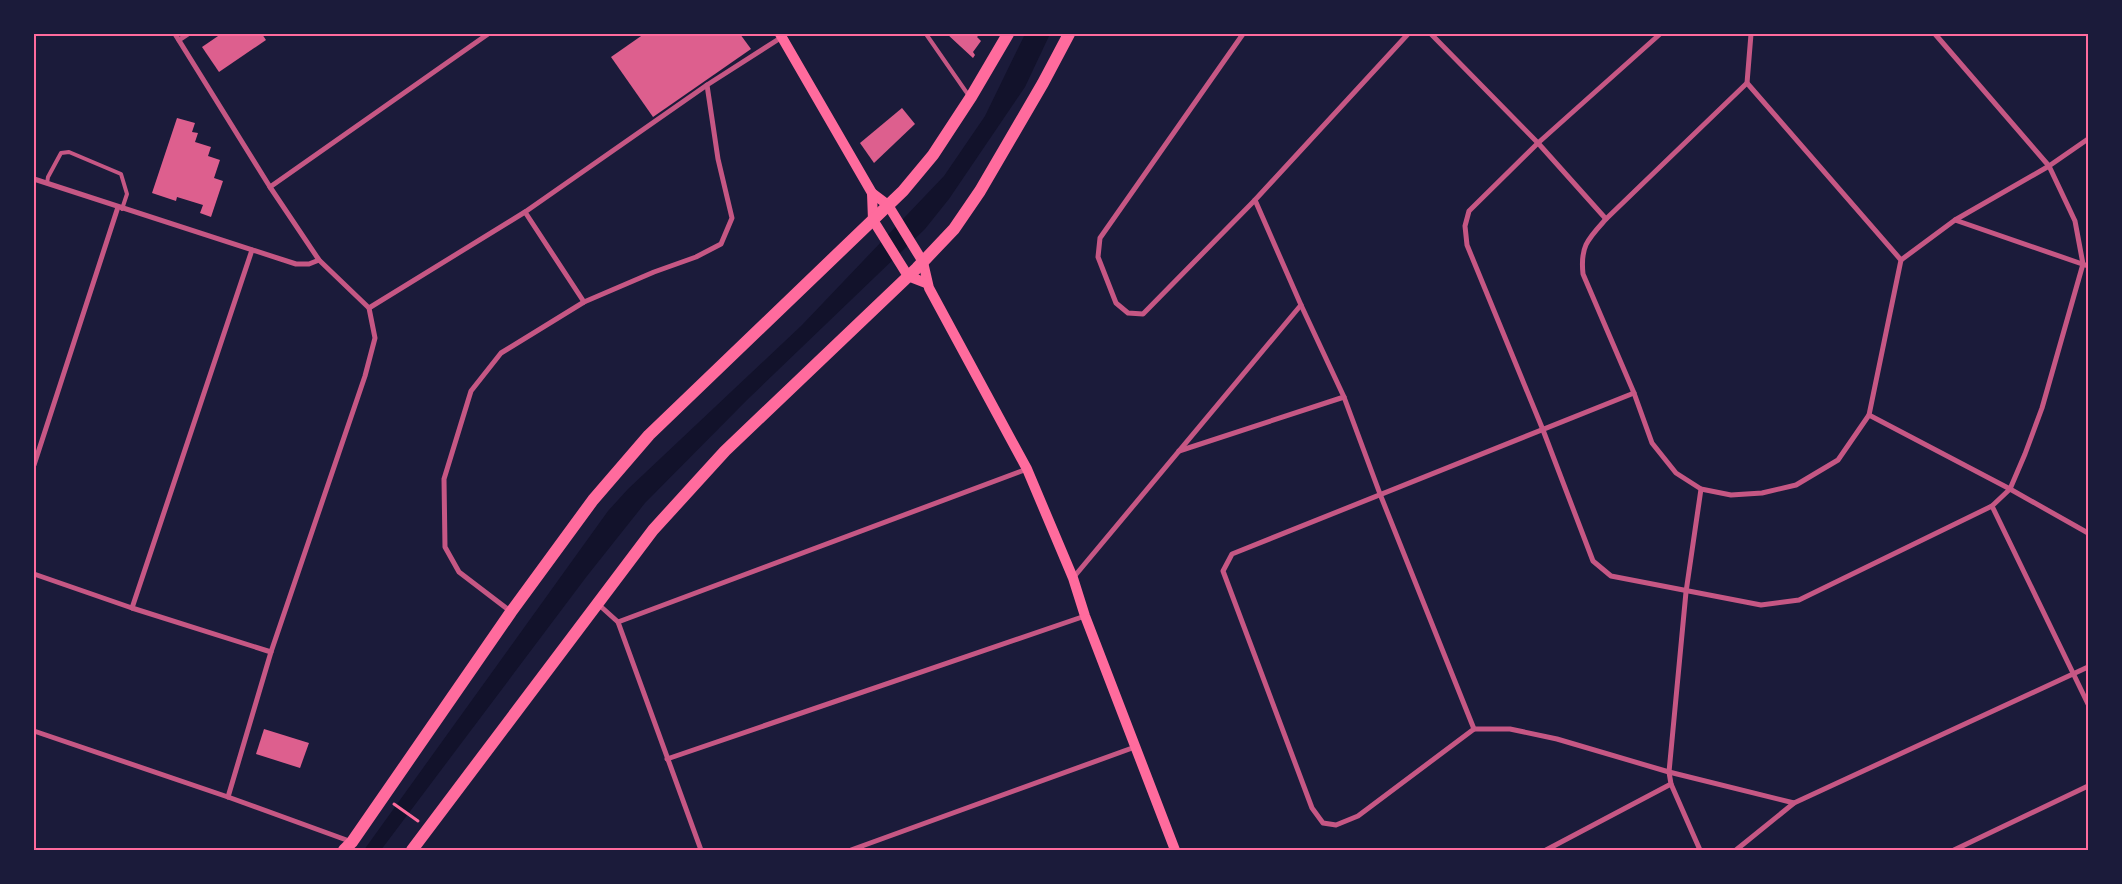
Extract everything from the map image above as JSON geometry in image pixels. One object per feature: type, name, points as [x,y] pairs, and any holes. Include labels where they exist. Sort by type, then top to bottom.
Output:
[{"type":"main road","points":[[348,846],[511,612],[593,500],[649,435],[876,224],[888,205],[933,156],[971,97],[1007,34]]},
{"type":"main road","points":[[412,850],[653,530],[725,451],[919,256],[954,229],[980,191],[1043,83],[1069,34]]},
{"type":"main road","points":[[781,35],[872,192],[888,205],[919,256],[926,283],[1027,469],[1073,578],[1085,616],[1176,850]]},
{"type":"main road","points":[[872,192],[876,224],[905,271],[926,283]]},
{"type":"street","points":[[175,34],[270,187],[319,260],[369,308],[375,338],[365,376],[271,652],[228,796]]},
{"type":"street","points":[[179,40],[188,34]]},
{"type":"street","points":[[270,187],[488,34]]},
{"type":"street","points":[[1242,34],[1100,238],[1098,257],[1116,303],[1128,313],[1143,314],[1255,200],[1408,34]]},
{"type":"street","points":[[1431,34],[1538,143],[1606,218]]},
{"type":"street","points":[[1660,34],[1538,143],[1469,211],[1465,226],[1467,245],[1543,430],[1593,561],[1611,576],[1761,605],[1799,600],[1992,506],[2010,489],[2042,408],[2086,265],[2075,221],[2049,166],[1935,34]]},
{"type":"street","points":[[1751,34],[1747,83],[1606,218],[1586,240],[1581,258],[1583,274],[1634,393],[1652,443],[1676,473],[1701,489],[1730,495],[1762,493],[1796,485],[1838,460],[1869,414],[1901,260],[1955,220],[2049,166],[2088,139]]},
{"type":"street","points":[[369,308],[525,212],[781,35]]},
{"type":"street","points":[[1747,83],[1901,260]]},
{"type":"street","points":[[511,612],[458,572],[445,547],[444,479],[471,391],[484,371],[501,353],[584,302],[654,272],[696,257],[721,244],[732,218],[718,159],[707,85]]},
{"type":"street","points":[[34,178],[120,208],[296,264],[309,264],[319,260]]},
{"type":"street","points":[[1255,200],[1301,306],[1344,397],[1380,494],[1474,729]]},
{"type":"street","points":[[34,465],[120,208]]},
{"type":"street","points":[[525,212],[584,302]]},
{"type":"street","points":[[1955,220],[2086,265]]},
{"type":"street","points":[[132,608],[252,250]]},
{"type":"street","points":[[1073,578],[1301,306]]},
{"type":"street","points":[[1634,393],[1232,554],[1223,571],[1312,808],[1323,823],[1336,825],[1358,816],[1474,729],[1510,729],[1557,739],[1670,772],[1794,803]]},
{"type":"street","points":[[1179,451],[1344,397]]},
{"type":"street","points":[[1869,414],[2088,533]]},
{"type":"street","points":[[618,622],[1027,469]]},
{"type":"street","points":[[1700,850],[1671,784],[1670,772],[1686,592],[1701,489]]},
{"type":"street","points":[[1992,506],[2088,704]]},
{"type":"street","points":[[34,574],[132,608],[271,652]]},
{"type":"street","points":[[597,603],[618,622],[701,850]]},
{"type":"street","points":[[667,759],[1085,616]]},
{"type":"street","points":[[1736,850],[1794,803],[2088,667]]},
{"type":"street","points":[[34,731],[228,796],[348,846]]},
{"type":"street","points":[[851,850],[1136,747]]},
{"type":"street","points":[[1546,850],[1671,784]]},
{"type":"street","points":[[1954,850],[2088,786]]},
{"type":"lane","points":[[926,34],[971,97]]},
{"type":"lane","points":[[47,183],[48,177],[61,153],[70,152],[121,174],[126,194],[120,208]]},
{"type":"path","points":[[395,804],[415,819]]},
{"type":"shaded area","points":[[1025,34],[1050,34],[1025,87],[949,199],[925,229],[747,400],[645,503],[587,576],[381,850],[364,850],[608,511],[628,489],[802,325],[944,176],[985,116]]},
{"type":"building","points":[[221,34],[262,34],[266,40],[219,72],[202,47]]},
{"type":"building","points":[[644,34],[740,34],[751,49],[653,117],[611,57]]},
{"type":"building","points":[[947,34],[979,35],[977,37],[981,41],[973,52],[975,55],[973,58]]},
{"type":"building","points":[[902,108],[915,124],[874,163],[860,143]]},
{"type":"building","points":[[177,118],[195,123],[192,132],[198,133],[195,142],[211,147],[208,156],[220,160],[214,178],[223,181],[211,217],[200,213],[203,205],[177,197],[176,201],[152,193]]},
{"type":"building","points":[[264,729],[309,743],[300,768],[256,754]]}]
